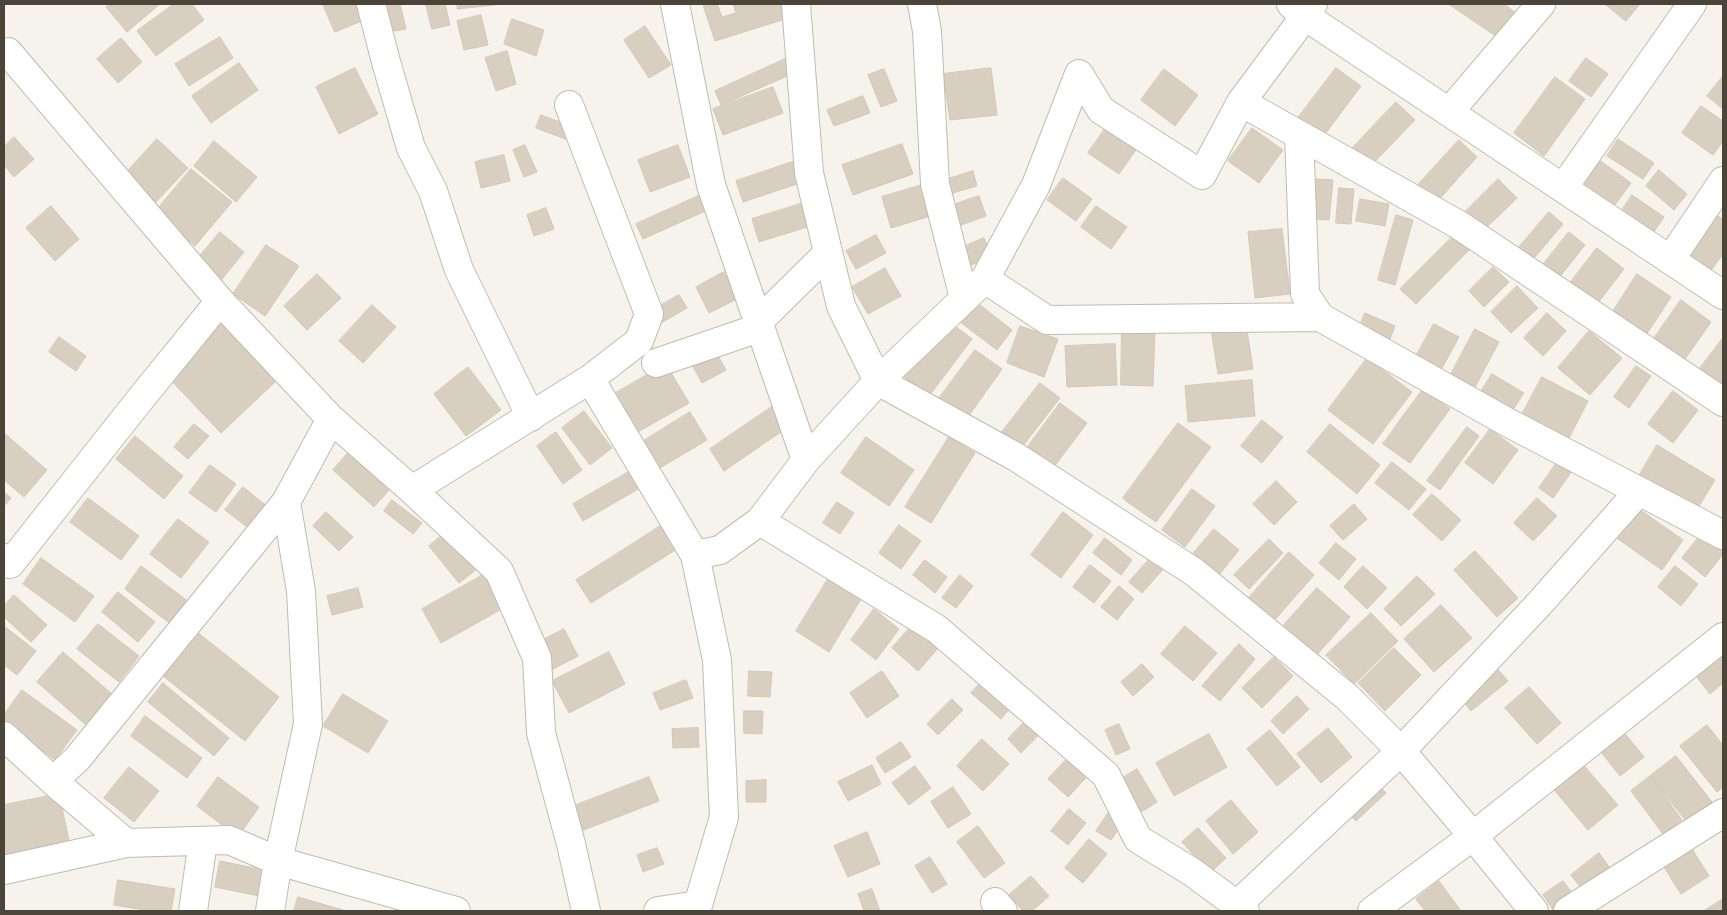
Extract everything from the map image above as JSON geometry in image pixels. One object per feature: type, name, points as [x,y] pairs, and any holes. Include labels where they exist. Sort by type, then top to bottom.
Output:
[{"type":"street","points":[[371,4],[411,148],[434,191],[458,270],[531,417]]},
{"type":"street","points":[[675,4],[711,185],[806,460]]},
{"type":"street","points":[[796,4],[809,173],[841,306],[878,381],[1016,457],[1194,572],[1347,696],[1401,751],[1534,911]]},
{"type":"street","points":[[922,4],[927,31],[935,184],[964,298]]},
{"type":"street","points":[[1449,112],[1541,4]]},
{"type":"street","points":[[1562,188],[1692,4]]},
{"type":"street","points":[[695,555],[720,550],[760,521],[806,460],[878,381],[985,279],[1036,185],[1079,74],[1101,110],[1202,175],[1241,102],[1303,8],[1449,112],[1723,295]]},
{"type":"street","points":[[5,52],[220,301],[331,419],[412,490],[499,571],[538,658],[541,733],[571,844],[586,911]]},
{"type":"street","points":[[1241,102],[1459,225],[1723,402]]},
{"type":"street","points":[[412,490],[590,379],[639,340],[649,314],[569,105]]},
{"type":"street","points":[[1299,135],[1305,294],[1320,317],[1508,422],[1723,535]]},
{"type":"street","points":[[1670,260],[1723,181]]},
{"type":"street","points":[[656,364],[753,330],[828,252]]},
{"type":"street","points":[[985,279],[1047,320],[1320,317]]},
{"type":"street","points":[[6,565],[220,301]]},
{"type":"street","points":[[590,379],[695,555],[717,660],[724,817],[701,908],[658,911]]},
{"type":"street","points":[[53,781],[77,759],[286,502],[331,419]]},
{"type":"street","points":[[760,521],[937,629],[1106,775],[1138,839],[1192,872],[1241,908],[1401,751],[1540,603],[1639,491]]},
{"type":"street","points":[[270,911],[278,861],[308,724],[301,591],[286,502]]},
{"type":"street","points":[[1372,911],[1473,836],[1723,637]]},
{"type":"street","points":[[4,736],[53,781],[126,843]]},
{"type":"street","points":[[1568,911],[1723,813]]},
{"type":"street","points":[[4,870],[126,843],[229,840],[278,861],[456,911]]},
{"type":"street","points":[[193,911],[203,841]]},
{"type":"building","points":[[111,4],[160,4],[127,32],[106,7]]},
{"type":"building","points":[[174,4],[192,4],[204,20],[156,56],[137,31]]},
{"type":"building","points":[[323,4],[357,4],[364,20],[335,32]]},
{"type":"building","points":[[387,4],[400,4],[406,29],[394,31]]},
{"type":"building","points":[[426,4],[445,4],[450,25],[432,29]]},
{"type":"building","points":[[457,4],[502,4],[458,9]]},
{"type":"building","points":[[717,4],[722,17],[736,13],[733,4],[794,4],[798,15],[715,41],[703,5]]},
{"type":"building","points":[[1449,4],[1504,4],[1516,13],[1499,38]]},
{"type":"building","points":[[1605,4],[1640,4],[1626,21]]},
{"type":"building","points":[[481,15],[488,45],[464,50],[457,21]]},
{"type":"building","points":[[512,19],[544,30],[536,56],[504,44]]},
{"type":"building","points":[[645,26],[671,65],[649,78],[624,40]]},
{"type":"building","points":[[220,37],[233,58],[189,86],[175,64]]},
{"type":"building","points":[[121,38],[142,62],[118,83],[97,59]]},
{"type":"building","points":[[507,51],[516,84],[496,91],[485,58]]},
{"type":"building","points":[[1586,58],[1608,74],[1591,97],[1569,81]]},
{"type":"building","points":[[785,59],[792,74],[721,105],[715,91]]},
{"type":"building","points":[[239,63],[258,90],[211,123],[192,96]]},
{"type":"building","points":[[355,68],[378,114],[339,134],[316,87]]},
{"type":"building","points":[[991,68],[997,115],[950,120],[943,74]]},
{"type":"building","points":[[1336,68],[1361,86],[1316,146],[1291,127]]},
{"type":"building","points":[[884,69],[897,101],[881,107],[868,75]]},
{"type":"building","points":[[1164,69],[1198,95],[1175,126],[1141,100]]},
{"type":"building","points":[[1723,76],[1723,109],[1707,96]]},
{"type":"building","points":[[1555,77],[1585,99],[1544,156],[1514,133]]},
{"type":"building","points":[[773,87],[783,113],[723,135],[713,109]]},
{"type":"building","points":[[863,96],[870,113],[834,126],[827,110]]},
{"type":"building","points":[[1396,102],[1415,120],[1361,176],[1342,159]]},
{"type":"building","points":[[1701,106],[1723,121],[1723,141],[1713,155],[1682,133]]},
{"type":"building","points":[[541,115],[573,127],[568,140],[536,128]]},
{"type":"building","points":[[1109,123],[1140,144],[1119,174],[1088,153]]},
{"type":"building","points":[[1252,128],[1283,150],[1259,183],[1228,161]]},
{"type":"building","points":[[14,137],[34,159],[14,177],[4,165],[4,147]]},
{"type":"building","points":[[157,139],[188,168],[155,203],[125,174]]},
{"type":"building","points":[[1618,139],[1654,163],[1643,179],[1607,156]]},
{"type":"building","points":[[1459,140],[1477,157],[1435,204],[1416,187]]},
{"type":"building","points":[[214,141],[257,177],[236,202],[194,166]]},
{"type":"building","points":[[902,144],[913,174],[853,195],[842,165]]},
{"type":"building","points":[[525,145],[537,172],[524,177],[513,150]]},
{"type":"building","points":[[678,145],[690,177],[650,192],[638,160]]},
{"type":"building","points":[[504,155],[510,181],[481,188],[475,162]]},
{"type":"building","points":[[1595,157],[1631,183],[1611,210],[1575,184]]},
{"type":"building","points":[[801,159],[809,180],[743,202],[736,181]]},
{"type":"building","points":[[191,169],[232,202],[195,246],[155,212]]},
{"type":"building","points":[[1659,170],[1687,194],[1674,210],[1646,186]]},
{"type":"building","points":[[973,171],[977,186],[949,194],[945,180]]},
{"type":"building","points":[[1063,178],[1092,199],[1076,221],[1047,200]]},
{"type":"building","points":[[1317,179],[1333,180],[1329,220],[1314,219]]},
{"type":"building","points":[[1498,179],[1517,198],[1483,231],[1465,212]]},
{"type":"building","points":[[925,184],[934,215],[891,228],[882,197]]},
{"type":"building","points":[[1339,188],[1354,189],[1351,224],[1336,223]]},
{"type":"building","points":[[705,193],[712,208],[643,239],[636,224]]},
{"type":"building","points":[[1632,195],[1664,217],[1649,239],[1617,218]]},
{"type":"building","points":[[979,196],[986,216],[961,225],[953,205]]},
{"type":"building","points":[[1360,199],[1389,204],[1385,226],[1356,221]]},
{"type":"building","points":[[810,201],[817,224],[759,242],[752,219]]},
{"type":"building","points":[[51,206],[79,239],[55,261],[26,228]]},
{"type":"building","points":[[1096,206],[1127,227],[1111,249],[1081,227]]},
{"type":"building","points":[[546,208],[554,229],[534,236],[527,215]]},
{"type":"building","points":[[1549,212],[1563,224],[1529,264],[1515,252]]},
{"type":"building","points":[[1716,214],[1723,220],[1723,254],[1709,273],[1685,254]]},
{"type":"building","points":[[1396,215],[1413,220],[1395,285],[1378,280]]},
{"type":"building","points":[[1282,229],[1290,294],[1255,298],[1248,232]]},
{"type":"building","points":[[220,232],[244,252],[218,284],[194,263]]},
{"type":"building","points":[[1569,232],[1585,245],[1554,284],[1538,271]]},
{"type":"building","points":[[876,235],[886,253],[856,269],[846,251]]},
{"type":"building","points":[[1454,235],[1469,250],[1416,304],[1400,289]]},
{"type":"building","points":[[984,238],[992,256],[969,266],[961,248]]},
{"type":"building","points":[[266,245],[299,266],[265,316],[233,294]]},
{"type":"building","points":[[1597,248],[1624,269],[1594,308],[1567,287]]},
{"type":"building","points":[[1493,267],[1509,282],[1484,307],[1469,291]]},
{"type":"building","points":[[885,268],[901,296],[868,314],[852,287]]},
{"type":"building","points":[[724,272],[737,299],[709,313],[696,287]]},
{"type":"building","points":[[317,274],[341,298],[307,330],[284,306]]},
{"type":"building","points":[[1637,274],[1671,297],[1644,338],[1610,316]]},
{"type":"building","points":[[1517,286],[1538,308],[1511,333],[1491,312]]},
{"type":"building","points":[[679,295],[687,308],[661,323],[653,310]]},
{"type":"building","points":[[971,298],[1012,330],[997,350],[955,318]]},
{"type":"building","points":[[1681,300],[1711,322],[1680,366],[1650,344]]},
{"type":"building","points":[[372,305],[396,327],[363,363],[339,341]]},
{"type":"building","points":[[1365,313],[1395,326],[1388,344],[1358,331]]},
{"type":"building","points":[[1547,313],[1566,331],[1543,356],[1524,338]]},
{"type":"building","points":[[946,319],[972,339],[929,396],[903,376]]},
{"type":"building","points":[[220,323],[275,382],[221,433],[166,375]]},
{"type":"building","points":[[1246,324],[1253,369],[1218,374],[1211,329]]},
{"type":"building","points":[[1434,324],[1459,337],[1441,370],[1416,356]]},
{"type":"building","points":[[1020,326],[1058,339],[1044,377],[1007,363]]},
{"type":"building","points":[[1475,329],[1499,342],[1475,387],[1451,374]]},
{"type":"building","points":[[1122,330],[1155,331],[1153,386],[1121,385]]},
{"type":"building","points":[[1589,331],[1622,358],[1590,395],[1558,368]]},
{"type":"building","points":[[59,337],[86,356],[76,371],[49,352]]},
{"type":"building","points":[[1723,338],[1723,392],[1697,372]]},
{"type":"building","points":[[1115,344],[1117,385],[1067,387],[1065,346]]},
{"type":"building","points":[[715,350],[726,370],[702,383],[691,363]]},
{"type":"building","points":[[975,350],[1002,369],[965,421],[937,401]]},
{"type":"building","points":[[1367,358],[1412,392],[1373,444],[1328,410]]},
{"type":"building","points":[[666,364],[689,403],[636,433],[614,394]]},
{"type":"building","points":[[1636,366],[1651,376],[1629,408],[1614,397]]},
{"type":"building","points":[[468,367],[501,410],[466,436],[434,394]]},
{"type":"building","points":[[1492,374],[1524,393],[1512,411],[1481,392]]},
{"type":"building","points":[[1542,377],[1588,401],[1566,444],[1519,420]]},
{"type":"building","points":[[1252,380],[1255,416],[1188,422],[1185,386]]},
{"type":"building","points":[[1040,383],[1060,398],[1022,447],[1002,432]]},
{"type":"building","points":[[1423,389],[1450,409],[1410,463],[1383,444]]},
{"type":"building","points":[[1673,391],[1698,410],[1673,443],[1648,424]]},
{"type":"building","points":[[1060,403],[1087,423],[1050,472],[1024,452]]},
{"type":"building","points":[[773,406],[788,427],[724,471],[710,449]]},
{"type":"building","points":[[584,411],[612,448],[590,465],[562,428]]},
{"type":"building","points":[[690,412],[707,440],[653,472],[637,445]]},
{"type":"building","points":[[1262,420],[1283,437],[1262,463],[1241,446]]},
{"type":"building","points":[[1178,423],[1211,447],[1156,522],[1123,498]]},
{"type":"building","points":[[194,424],[209,436],[188,459],[174,447]]},
{"type":"building","points":[[1330,424],[1380,465],[1357,494],[1307,452]]},
{"type":"building","points":[[1467,427],[1479,436],[1440,490],[1427,481]]},
{"type":"building","points":[[1490,429],[1518,450],[1493,484],[1465,463]]},
{"type":"building","points":[[556,432],[582,470],[563,484],[537,446]]},
{"type":"building","points":[[4,433],[47,470],[24,497],[4,480]]},
{"type":"building","points":[[135,436],[183,476],[164,499],[116,459]]},
{"type":"building","points":[[866,437],[914,470],[889,506],[841,473]]},
{"type":"building","points":[[949,437],[975,453],[931,523],[905,507]]},
{"type":"building","points":[[356,444],[397,481],[374,507],[333,470]]},
{"type":"building","points":[[1657,445],[1715,480],[1696,511],[1639,476]]},
{"type":"building","points":[[1558,461],[1572,471],[1553,498],[1539,488]]},
{"type":"building","points":[[1392,462],[1426,489],[1409,510],[1375,483]]},
{"type":"building","points":[[210,465],[236,484],[216,512],[189,493]]},
{"type":"building","points":[[630,471],[640,488],[583,521],[573,504]]},
{"type":"building","points":[[1276,481],[1297,502],[1274,525],[1253,504]]},
{"type":"building","points":[[243,487],[269,508],[251,530],[225,510]]},
{"type":"building","points":[[1192,489],[1215,506],[1185,547],[1162,530]]},
{"type":"building","points":[[4,492],[11,498],[4,506]]},
{"type":"building","points":[[1432,494],[1461,520],[1442,541],[1413,515]]},
{"type":"building","points":[[88,498],[139,536],[121,560],[70,522]]},
{"type":"building","points":[[1537,498],[1557,516],[1533,541],[1514,523]]},
{"type":"building","points":[[392,500],[422,523],[413,534],[384,511]]},
{"type":"building","points":[[837,502],[854,513],[840,534],[823,523]]},
{"type":"building","points":[[1354,504],[1367,519],[1343,540],[1330,526]]},
{"type":"building","points":[[1639,509],[1683,540],[1662,570],[1618,539]]},
{"type":"building","points":[[326,512],[353,537],[339,551],[313,526]]},
{"type":"building","points":[[1063,512],[1093,535],[1061,578],[1031,555]]},
{"type":"building","points":[[178,519],[209,542],[181,578],[150,554]]},
{"type":"building","points":[[662,525],[677,549],[591,603],[576,580]]},
{"type":"building","points":[[899,525],[921,541],[901,569],[879,553]]},
{"type":"building","points":[[1214,529],[1239,550],[1218,576],[1192,555]]},
{"type":"building","points":[[446,532],[477,569],[459,583],[429,546]]},
{"type":"building","points":[[1703,532],[1723,549],[1723,554],[1705,577],[1682,558]]},
{"type":"building","points":[[1105,538],[1132,560],[1121,575],[1093,553]]},
{"type":"building","points":[[1269,539],[1283,553],[1249,589],[1234,575]]},
{"type":"building","points":[[1336,543],[1356,559],[1339,580],[1319,563]]},
{"type":"building","points":[[1475,551],[1518,598],[1497,617],[1454,570]]},
{"type":"building","points":[[1289,552],[1314,575],[1272,623],[1247,600]]},
{"type":"building","points":[[1152,556],[1165,567],[1142,593],[1129,582]]},
{"type":"building","points":[[41,558],[94,596],[75,622],[23,584]]},
{"type":"building","points":[[925,560],[947,577],[935,593],[913,575]]},
{"type":"building","points":[[1090,565],[1111,581],[1094,603],[1073,587]]},
{"type":"building","points":[[141,566],[189,602],[172,625],[125,589]]},
{"type":"building","points":[[1363,566],[1387,588],[1367,609],[1344,587]]},
{"type":"building","points":[[1675,566],[1698,584],[1681,606],[1658,587]]},
{"type":"building","points":[[490,571],[509,605],[441,643],[422,609]]},
{"type":"building","points":[[831,574],[864,594],[829,652],[796,631]]},
{"type":"building","points":[[960,575],[973,586],[956,608],[942,598]]},
{"type":"building","points":[[1417,576],[1435,594],[1401,626],[1384,609]]},
{"type":"building","points":[[1119,586],[1134,599],[1117,620],[1101,607]]},
{"type":"building","points":[[358,588],[363,607],[332,615],[327,596]]},
{"type":"building","points":[[1317,588],[1350,617],[1316,656],[1283,626]]},
{"type":"building","points":[[118,592],[155,622],[138,642],[102,612]]},
{"type":"building","points":[[14,595],[47,625],[31,642],[4,617],[4,606]]},
{"type":"building","points":[[1441,605],[1472,638],[1434,672],[1404,639]]},
{"type":"building","points":[[874,609],[899,629],[876,660],[851,640]]},
{"type":"building","points":[[1371,613],[1398,641],[1354,684],[1326,655]]},
{"type":"building","points":[[922,614],[948,637],[918,671],[892,648]]},
{"type":"building","points":[[98,624],[139,656],[119,682],[77,649]]},
{"type":"building","points":[[1723,625],[1723,683],[1710,694],[1682,658]]},
{"type":"building","points":[[4,626],[36,651],[17,675],[4,665]]},
{"type":"building","points":[[1185,626],[1217,653],[1193,681],[1161,654]]},
{"type":"building","points":[[564,629],[578,656],[551,670],[537,643]]},
{"type":"building","points":[[197,632],[279,697],[245,741],[163,676]]},
{"type":"building","points":[[1239,644],[1255,659],[1220,701],[1202,686]]},
{"type":"building","points":[[1394,648],[1421,675],[1385,711],[1358,683]]},
{"type":"building","points":[[63,652],[112,694],[86,725],[37,682]]},
{"type":"building","points":[[609,652],[625,684],[569,713],[552,681]]},
{"type":"building","points":[[1274,657],[1293,676],[1262,708],[1242,688]]},
{"type":"building","points":[[1489,659],[1508,681],[1471,711],[1453,688]]},
{"type":"building","points":[[1142,664],[1154,677],[1133,696],[1121,682]]},
{"type":"building","points":[[749,671],[772,672],[770,697],[748,696]]},
{"type":"building","points":[[882,671],[899,696],[867,718],[850,693]]},
{"type":"building","points":[[686,680],[693,698],[660,710],[653,693]]},
{"type":"building","points":[[983,680],[1012,706],[1001,719],[971,693]]},
{"type":"building","points":[[163,683],[229,738],[214,756],[148,702]]},
{"type":"building","points":[[1529,687],[1561,723],[1537,744],[1505,708]]},
{"type":"building","points":[[22,690],[77,730],[55,760],[4,722],[4,715]]},
{"type":"building","points":[[343,694],[388,721],[368,753],[323,726]]},
{"type":"building","points":[[1297,696],[1309,709],[1283,734],[1271,721]]},
{"type":"building","points":[[952,699],[963,710],[938,735],[927,724]]},
{"type":"building","points":[[1041,705],[1055,718],[1021,753],[1008,739]]},
{"type":"building","points":[[744,711],[763,711],[762,734],[744,733]]},
{"type":"building","points":[[145,716],[202,758],[187,778],[131,736]]},
{"type":"building","points":[[1119,724],[1130,749],[1116,755],[1105,730]]},
{"type":"building","points":[[1617,724],[1644,757],[1620,776],[1594,743]]},
{"type":"building","points":[[1707,725],[1723,745],[1723,787],[1717,792],[1680,746]]},
{"type":"building","points":[[698,728],[699,747],[673,748],[672,729]]},
{"type":"building","points":[[1328,728],[1352,757],[1321,783],[1297,754]]},
{"type":"building","points":[[1270,730],[1300,767],[1277,786],[1247,749]]},
{"type":"building","points":[[1209,734],[1227,767],[1174,796],[1156,763]]},
{"type":"building","points":[[982,739],[1009,764],[983,791],[957,766]]},
{"type":"building","points":[[901,742],[911,757],[885,773],[876,758]]},
{"type":"building","points":[[1078,747],[1098,765],[1068,797],[1048,779]]},
{"type":"building","points":[[1676,756],[1712,802],[1687,822],[1650,776]]},
{"type":"building","points":[[1579,760],[1618,805],[1588,830],[1550,785]]},
{"type":"building","points":[[872,765],[881,784],[848,801],[838,782]]},
{"type":"building","points":[[915,766],[931,788],[909,805],[892,783]]},
{"type":"building","points":[[129,767],[159,791],[134,822],[104,798]]},
{"type":"building","points":[[1137,769],[1157,802],[1135,816],[1115,783]]},
{"type":"building","points":[[1366,772],[1386,793],[1356,821],[1336,801]]},
{"type":"building","points":[[1650,776],[1682,820],[1663,834],[1631,791]]},
{"type":"building","points":[[218,777],[259,807],[238,837],[197,806]]},
{"type":"building","points":[[649,777],[659,801],[581,831],[571,807]]},
{"type":"building","points":[[766,780],[766,802],[746,802],[746,781]]},
{"type":"building","points":[[953,787],[971,814],[948,828],[931,802]]},
{"type":"building","points":[[59,794],[70,845],[4,859],[4,805]]},
{"type":"building","points":[[1231,800],[1258,832],[1233,854],[1206,821]]},
{"type":"building","points":[[1069,809],[1086,823],[1068,845],[1051,831]]},
{"type":"building","points":[[1111,809],[1125,819],[1111,840],[1096,831]]},
{"type":"building","points":[[978,826],[1005,863],[984,878],[957,842]]},
{"type":"building","points":[[1198,828],[1226,858],[1210,873],[1182,842]]},
{"type":"building","points":[[867,832],[880,864],[848,877],[834,846]]},
{"type":"building","points":[[1089,839],[1107,854],[1083,883],[1065,868]]},
{"type":"building","points":[[657,848],[664,864],[643,872],[637,855]]},
{"type":"building","points":[[1692,849],[1709,876],[1681,894],[1664,867]]},
{"type":"building","points":[[1599,853],[1613,872],[1586,894],[1571,875]]},
{"type":"building","points":[[930,857],[947,884],[932,893],[915,866]]},
{"type":"building","points":[[220,861],[269,871],[264,897],[215,887]]},
{"type":"building","points":[[1031,876],[1049,896],[1032,911],[1023,911],[1009,895]]},
{"type":"building","points":[[118,880],[175,889],[171,911],[151,911],[114,905]]},
{"type":"building","points":[[1439,881],[1461,911],[1425,911],[1416,899]]},
{"type":"building","points":[[1563,881],[1576,898],[1559,911],[1554,911],[1543,895]]},
{"type":"building","points":[[872,889],[880,911],[864,911],[858,894]]},
{"type":"building","points":[[298,897],[343,910],[343,911],[294,911]]},
{"type":"building","points":[[1723,899],[1723,911],[1704,911]]}]
